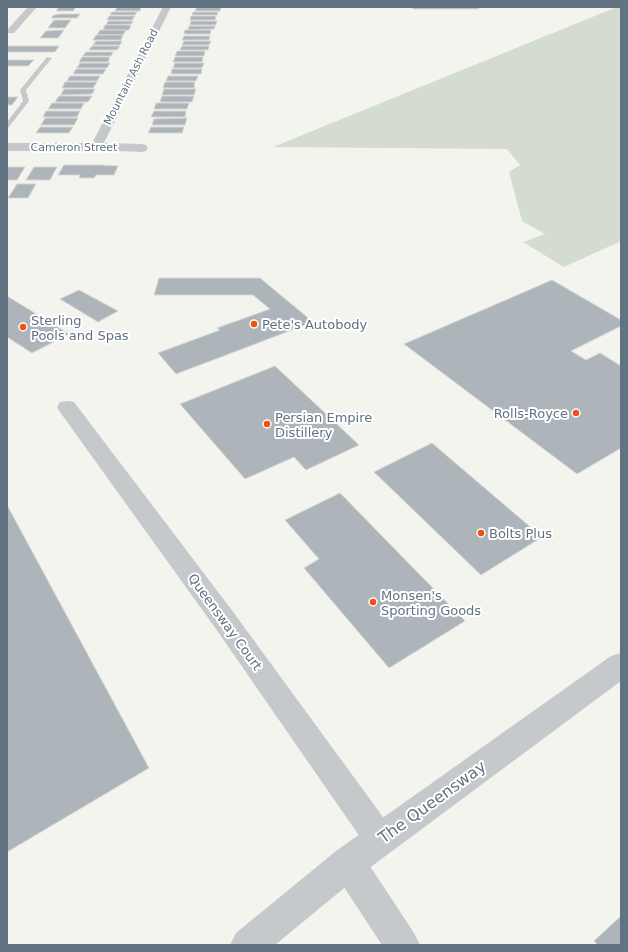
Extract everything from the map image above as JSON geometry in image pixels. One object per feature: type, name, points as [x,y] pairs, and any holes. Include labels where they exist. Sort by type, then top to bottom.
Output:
[{"type":"street","points":[[11,31],[33,7]]},
{"type":"street","name":"Mountain Ash Road","points":[[96,147],[167,7]]},
{"type":"street","name":"Cameron Street","points":[[7,148],[142,148]]},
{"type":"street","name":"Queensway Court","points":[[67,407],[225,621],[380,839]]},
{"type":"street","name":"The Queensway","points":[[248,945],[348,863],[621,665]]},
{"type":"street","points":[[348,863],[402,945]]},
{"type":"lane","points":[[7,126],[26,100],[23,90],[49,58]]},
{"type":"shaded area","points":[[617,7],[621,7],[621,241],[564,267],[523,242],[545,234],[522,221],[509,172],[520,165],[507,149],[273,147]]},
{"type":"building","points":[[59,7],[76,7],[73,11],[56,11]]},
{"type":"building","points":[[117,7],[141,7],[140,11],[115,11]]},
{"type":"building","points":[[197,7],[221,7],[220,11],[195,11]]},
{"type":"building","points":[[412,7],[478,7],[479,9],[413,9]]},
{"type":"building","points":[[112,12],[137,12],[135,15],[110,15]]},
{"type":"building","points":[[193,12],[218,12],[217,15],[192,15]]},
{"type":"building","points":[[80,14],[77,18],[51,18],[54,15]]},
{"type":"building","points":[[109,16],[135,16],[132,20],[107,20]]},
{"type":"building","points":[[191,16],[216,16],[215,20],[190,20]]},
{"type":"building","points":[[54,20],[71,20],[65,28],[48,28]]},
{"type":"building","points":[[108,21],[133,21],[131,24],[106,25]]},
{"type":"building","points":[[191,21],[217,21],[216,25],[190,25]]},
{"type":"building","points":[[105,25],[131,25],[129,30],[103,30]]},
{"type":"building","points":[[189,26],[215,26],[214,29],[188,30]]},
{"type":"building","points":[[64,30],[58,38],[40,38],[46,31]]},
{"type":"building","points":[[100,30],[126,30],[123,35],[97,35]]},
{"type":"building","points":[[185,30],[211,30],[210,34],[184,34]]},
{"type":"building","points":[[96,35],[123,35],[121,40],[93,40]]},
{"type":"building","points":[[184,36],[210,36],[209,40],[182,40]]},
{"type":"building","points":[[96,41],[122,41],[120,45],[93,45]]},
{"type":"building","points":[[184,41],[211,41],[209,45],[182,45]]},
{"type":"building","points":[[7,46],[59,46],[55,52],[7,52]]},
{"type":"building","points":[[92,46],[120,46],[117,50],[89,50]]},
{"type":"building","points":[[182,46],[209,46],[208,50],[180,50]]},
{"type":"building","points":[[177,51],[205,51],[204,56],[175,56]]},
{"type":"building","points":[[86,52],[113,52],[111,56],[83,56]]},
{"type":"building","points":[[82,57],[110,57],[108,62],[79,62]]},
{"type":"building","points":[[175,57],[203,57],[202,62],[173,62]]},
{"type":"building","points":[[7,60],[34,60],[28,66],[7,66]]},
{"type":"building","points":[[80,63],[110,63],[107,68],[77,68]]},
{"type":"building","points":[[175,63],[204,63],[202,68],[173,68]]},
{"type":"building","points":[[76,69],[106,69],[103,74],[73,74]]},
{"type":"building","points":[[172,69],[202,69],[201,74],[171,74]]},
{"type":"building","points":[[70,76],[100,76],[97,81],[67,81]]},
{"type":"building","points":[[168,76],[198,76],[196,81],[166,81]]},
{"type":"building","points":[[65,82],[97,82],[93,88],[62,88]]},
{"type":"building","points":[[165,82],[195,82],[194,88],[163,88]]},
{"type":"building","points":[[64,89],[95,89],[92,94],[61,95]]},
{"type":"building","points":[[164,89],[196,89],[194,95],[162,95]]},
{"type":"building","points":[[59,96],[92,96],[88,102],[55,102]]},
{"type":"building","points":[[162,96],[194,96],[192,102],[160,102]]},
{"type":"building","points":[[7,97],[18,97],[12,105],[7,105]]},
{"type":"building","points":[[52,103],[84,103],[81,109],[48,109]]},
{"type":"building","points":[[156,103],[189,103],[187,109],[154,109]]},
{"type":"building","points":[[46,111],[80,111],[77,117],[43,117]]},
{"type":"building","points":[[154,111],[186,111],[185,117],[151,117]]},
{"type":"building","points":[[45,118],[78,118],[74,125],[41,125]]},
{"type":"building","points":[[187,118],[185,125],[152,125],[154,119]]},
{"type":"building","points":[[40,127],[73,127],[69,133],[36,133]]},
{"type":"building","points":[[151,127],[184,127],[182,133],[148,133]]},
{"type":"building","points":[[64,165],[118,166],[114,175],[96,175],[94,178],[79,178],[80,175],[58,175]]},
{"type":"building","points":[[7,167],[25,167],[17,180],[7,180]]},
{"type":"building","points":[[34,167],[57,167],[50,180],[26,180]]},
{"type":"building","points":[[17,184],[36,184],[28,198],[8,198]]},
{"type":"building","points":[[159,278],[260,278],[313,322],[176,374],[158,353],[220,330],[217,328],[270,309],[253,295],[154,295]]},
{"type":"building","points":[[552,280],[621,320],[621,326],[571,351],[586,360],[600,353],[621,366],[621,448],[577,474],[404,344]]},
{"type":"building","points":[[79,290],[118,311],[98,322],[60,299]]},
{"type":"building","points":[[7,296],[69,334],[32,353],[7,337]]},
{"type":"building","name":"Persian Empire Distillery","points":[[275,366],[359,445],[306,470],[294,457],[245,479],[180,404]]},
{"type":"building","points":[[432,443],[542,537],[481,575],[374,472]]},
{"type":"building","points":[[340,493],[465,621],[389,668],[304,568],[319,559],[285,520]]},
{"type":"building","points":[[7,505],[149,768],[7,852]]},
{"type":"building","points":[[621,916],[621,945],[598,945],[594,941]]},
{"type":"place","name":"Pete's Autobody","points":[[254,324]]},
{"type":"place","name":"Sterling Pools and Spas","points":[[23,327]]},
{"type":"place","name":"Rolls-Royce","points":[[576,413]]},
{"type":"place","name":"Persian Empire Distillery","points":[[267,424]]},
{"type":"place","name":"Bolts Plus","points":[[481,533]]},
{"type":"place","name":"Monsen's Sporting Goods","points":[[373,602]]}]
